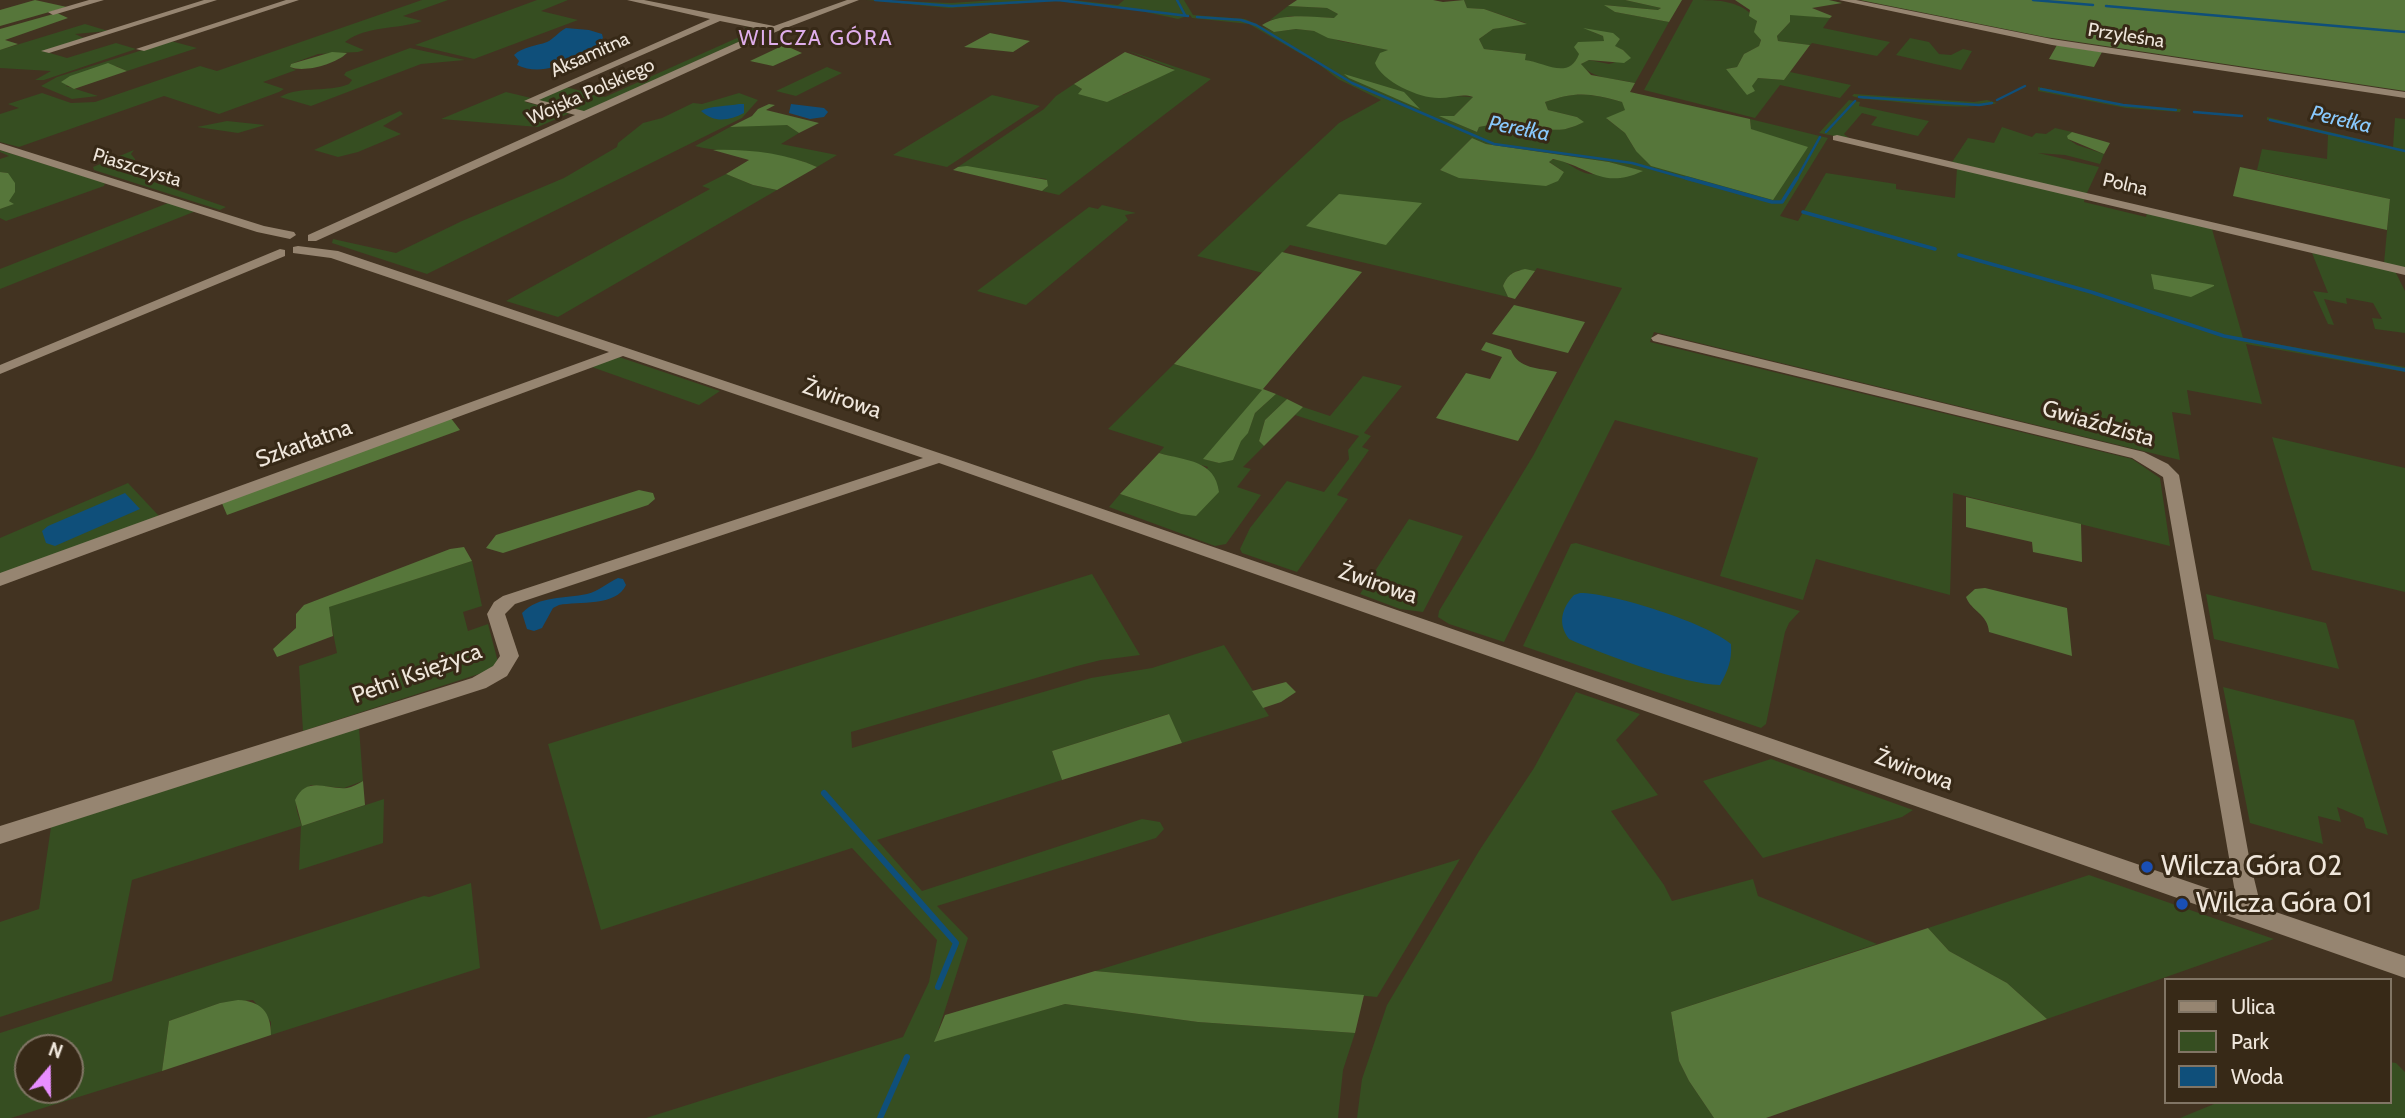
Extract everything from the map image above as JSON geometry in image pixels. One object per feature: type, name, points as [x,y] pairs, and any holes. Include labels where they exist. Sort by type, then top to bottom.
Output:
[{"type":"street","points":[[53,12],[100,0]]},
{"type":"street","points":[[46,51],[213,0]]},
{"type":"street","points":[[141,49],[295,0]]},
{"type":"street","points":[[631,0],[775,29]]},
{"type":"street","name":"Wojska Polskiego","points":[[298,250],[309,238],[775,29],[855,0]]},
{"type":"street","name":"Przyleśna","points":[[1843,0],[2052,42],[2405,95]]},
{"type":"street","name":"Aksamitna","points":[[586,115],[529,101],[719,18]]},
{"type":"street","name":"Polna","points":[[1837,138],[2405,271]]},
{"type":"street","name":"Piaszczysta","points":[[0,146],[261,229],[290,235]]},
{"type":"street","name":"Piaszczysta","points":[[261,229],[274,247]]},
{"type":"street","points":[[0,370],[242,267],[290,235],[309,238]]},
{"type":"street","name":"Żwirowa","points":[[309,238],[333,254]]},
{"type":"street","points":[[274,247],[298,250]]},
{"type":"street","name":"Żwirowa","points":[[298,250],[333,254],[625,351],[2405,967]]},
{"type":"street","name":"Gwiaździsta","points":[[1658,338],[2138,454],[2171,475],[2250,913]]},
{"type":"street","name":"Szkarłatna","points":[[0,580],[625,351]]},
{"type":"street","name":"Pełni Księżyca","points":[[0,835],[479,683],[500,671],[510,656],[496,614],[500,606],[509,600],[939,458]]},
{"type":"green space","points":[[35,0],[67,7],[0,26],[0,10]]},
{"type":"green space","points":[[422,0],[448,0],[403,16],[422,21],[372,30],[345,42],[364,50],[318,54],[291,64],[290,67],[296,70],[263,82],[284,89],[219,114],[164,96],[19,147],[0,142],[0,114],[19,108],[8,104],[42,93],[71,103],[95,102],[200,66],[217,71]]},
{"type":"green space","points":[[537,0],[568,0],[541,11],[578,20],[474,59],[415,45]]},
{"type":"green space","points":[[866,0],[951,3],[1072,0],[1118,5],[1124,0],[1184,0],[1193,15],[1245,19],[1274,32],[1296,29],[1314,31],[1340,41],[1390,50],[1456,96],[1473,97],[1454,116],[1442,117],[1477,132],[1479,127],[1507,123],[1554,129],[1575,126],[1583,122],[1577,117],[1548,110],[1545,102],[1583,94],[1622,102],[1626,110],[1607,119],[1625,133],[1636,151],[1763,134],[1751,129],[1750,119],[1828,138],[1780,216],[1798,221],[1826,173],[1896,184],[1896,189],[1955,198],[1957,168],[2085,197],[2084,202],[2146,217],[2147,212],[2212,229],[2243,338],[2405,367],[2405,372],[2246,344],[2262,404],[2187,390],[2191,415],[2172,412],[2180,460],[1654,332],[1650,342],[2132,459],[2160,478],[2170,546],[1953,493],[1950,595],[1816,559],[1803,600],[1720,576],[1758,458],[1615,420],[1504,642],[1449,624],[1438,617],[1439,611],[1533,456],[1622,288],[1537,268],[1535,271],[1515,272],[1508,277],[1503,286],[1508,297],[1290,245],[1263,273],[1197,256],[1339,123],[1381,100],[1338,79],[1320,65],[1249,24],[1192,18],[1190,15],[1178,19],[1127,8],[1056,1],[949,8]],"holes":[[[1472,138],[1486,144],[1609,162],[1642,171],[1591,174],[1553,160],[1548,161],[1564,172],[1486,181],[1456,176],[1440,170]]]},
{"type":"green space","points":[[1297,0],[1464,0],[1467,8],[1484,9],[1527,24],[1493,29],[1479,39],[1484,49],[1526,54],[1525,60],[1555,68],[1569,67],[1575,62],[1579,54],[1574,47],[1578,42],[1604,41],[1603,36],[1583,28],[1613,33],[1620,39],[1615,46],[1631,58],[1624,63],[1589,60],[1581,64],[1591,75],[1635,83],[1630,92],[1750,119],[1751,129],[1808,147],[1773,200],[1651,166],[1636,151],[1625,133],[1606,118],[1625,110],[1622,102],[1601,97],[1584,94],[1545,102],[1548,110],[1577,117],[1584,122],[1567,128],[1554,130],[1507,123],[1479,127],[1477,132],[1439,116],[1454,116],[1473,97],[1465,95],[1432,98],[1403,88],[1385,77],[1375,63],[1380,53],[1388,50],[1328,38],[1314,31],[1296,29],[1274,32],[1262,25],[1278,18],[1334,18],[1338,14],[1327,8],[1288,6]]},
{"type":"green space","points":[[1464,0],[1625,0],[1661,8],[1658,10],[1605,5],[1615,12],[1669,22],[1635,83],[1598,76],[1581,64],[1589,60],[1609,64],[1630,58],[1623,50],[1614,46],[1620,39],[1590,31],[1603,36],[1605,41],[1590,46],[1574,64],[1564,69],[1554,69],[1524,60],[1526,54],[1484,49],[1479,39],[1493,29],[1526,23],[1484,9],[1467,8]]},
{"type":"green space","points":[[1625,0],[1682,0],[1669,22],[1615,12],[1604,5],[1658,10],[1661,8]]},
{"type":"green space","points":[[1693,0],[1721,1],[1737,5],[1757,21],[1755,32],[1761,40],[1759,46],[1744,54],[1737,67],[1726,69],[1751,86],[1758,78],[1784,80],[1790,72],[1851,85],[1840,98],[1780,85],[1755,118],[1644,90]]},
{"type":"green space","points":[[1735,0],[1829,0],[1842,3],[1812,8],[1832,16],[1830,18],[1790,15],[1790,22],[1777,36],[1778,41],[1810,45],[1784,80],[1758,78],[1752,86],[1755,91],[1747,95],[1726,69],[1737,67],[1744,54],[1759,46],[1761,40],[1754,32],[1757,21],[1749,16],[1750,10]]},
{"type":"green space","points":[[1860,0],[2405,0],[2405,91],[2045,37]]},
{"type":"green space","points":[[1288,6],[1327,8],[1338,14],[1335,18],[1292,16],[1270,20]]},
{"type":"green space","points":[[57,13],[68,18],[5,40],[18,44],[0,50],[0,29]]},
{"type":"green space","points":[[1790,14],[1830,18],[1823,28],[1890,42],[1877,56],[1812,43],[1810,45],[1778,41],[1777,36],[1790,22]]},
{"type":"green space","points":[[85,24],[108,31],[75,34],[84,38],[43,51],[67,58],[116,43],[136,49],[44,80],[35,80],[51,71],[0,68],[0,50]]},
{"type":"green space","points":[[745,27],[763,31],[583,112],[537,100],[566,87],[605,97],[746,34]]},
{"type":"green space","points":[[990,33],[1030,41],[1013,52],[964,47]]},
{"type":"green space","points":[[1910,38],[1929,42],[1939,54],[1951,55],[1963,49],[1972,51],[1961,70],[1896,55]]},
{"type":"green space","points":[[171,41],[197,48],[127,71],[116,66],[66,86],[98,96],[72,99],[41,86],[57,77]]},
{"type":"green space","points":[[784,45],[802,53],[773,66],[750,61]]},
{"type":"green space","points":[[2057,45],[2102,52],[2094,67],[2049,59]]},
{"type":"green space","points":[[410,48],[465,60],[421,64],[311,106],[280,97],[297,91],[349,84],[352,80],[344,75],[346,72]]},
{"type":"green space","points":[[1126,50],[1211,79],[1059,195],[1042,191],[1048,186],[1046,179],[958,167],[1044,109],[1056,96],[1074,84],[1082,89],[1079,94],[1123,95],[1174,69]]},
{"type":"green space","points":[[332,52],[347,53],[320,66],[303,69],[290,67],[291,64]]},
{"type":"green space","points":[[1125,52],[1175,70],[1107,102],[1078,94],[1082,89],[1074,84]]},
{"type":"green space","points":[[108,63],[127,71],[74,89],[61,82],[70,76]]},
{"type":"green space","points":[[827,67],[842,73],[796,96],[776,91]]},
{"type":"green space","points":[[1344,74],[1404,92],[1420,109],[1349,78]]},
{"type":"green space","points":[[2038,87],[2127,105],[2181,109],[2180,112],[2126,108],[2038,91]]},
{"type":"green space","points":[[506,92],[531,98],[525,102],[570,113],[538,127],[441,119]]},
{"type":"green space","points":[[739,93],[758,100],[742,118],[427,274],[332,243],[333,239],[396,253],[462,221],[564,178],[617,147],[618,143],[643,123],[662,118],[693,103],[702,104]]},
{"type":"green space","points":[[992,95],[1040,106],[947,167],[893,155]]},
{"type":"green space","points":[[1852,96],[1974,102],[1987,100],[1997,103],[1931,105],[1863,99]]},
{"type":"green space","points":[[1849,100],[1860,102],[1859,106],[1929,121],[1918,136],[1871,125],[1877,117],[1862,113],[1844,134],[1850,139],[1819,133]]},
{"type":"green space","points":[[769,104],[775,105],[766,110],[819,123],[799,133],[787,125],[730,127]]},
{"type":"green space","points":[[400,111],[403,114],[383,126],[401,134],[358,152],[338,157],[314,150]]},
{"type":"green space","points":[[2267,117],[2393,147],[2395,118],[2405,119],[2405,268],[2384,263],[2390,199],[2257,170],[2262,149],[2327,159],[2328,135],[2267,120]]},
{"type":"green space","points":[[227,121],[265,125],[238,133],[197,127]]},
{"type":"green space","points":[[787,125],[799,133],[781,144],[837,155],[817,167],[772,155],[695,146],[730,127]]},
{"type":"green space","points":[[2002,127],[2032,137],[2036,133],[2046,134],[2055,128],[2072,132],[2068,139],[2104,154],[2100,164],[2065,155],[2038,153],[2099,167],[2086,195],[1952,162],[1968,138],[1994,143]]},
{"type":"green space","points":[[2072,132],[2110,143],[2104,154],[2068,139],[2067,136]]},
{"type":"green space","points":[[1472,138],[1486,144],[1609,162],[1643,171],[1629,176],[1606,178],[1553,159],[1549,162],[1564,172],[1558,181],[1546,186],[1459,178],[1440,170]]},
{"type":"green space","points":[[0,150],[105,183],[104,186],[6,221],[0,218],[0,209],[13,204],[9,201],[8,173],[0,172],[0,159],[9,156]]},
{"type":"green space","points":[[134,150],[131,154],[135,159],[135,169],[145,179],[226,207],[220,210],[94,170],[93,167]]},
{"type":"green space","points":[[713,150],[766,153],[817,167],[777,190],[753,185],[726,174],[749,160]]},
{"type":"green space","points":[[967,166],[1047,180],[1048,186],[1042,191],[953,170]]},
{"type":"green space","points":[[2240,167],[2390,199],[2387,230],[2233,196]]},
{"type":"green space","points":[[0,172],[8,173],[15,183],[15,192],[9,201],[14,204],[0,209]]},
{"type":"green space","points":[[726,174],[753,185],[777,190],[558,317],[506,301],[710,189],[702,186]]},
{"type":"green space","points":[[1339,194],[1422,203],[1386,245],[1306,226]]},
{"type":"green space","points":[[168,203],[196,211],[0,289],[0,269]]},
{"type":"green space","points":[[1102,205],[1136,213],[1125,215],[1128,220],[1026,305],[977,291],[1089,207],[1098,209]]},
{"type":"green space","points":[[1282,252],[1362,272],[1263,389],[1276,394],[1255,413],[1248,433],[1241,441],[1233,460],[1219,463],[1203,459],[1262,390],[1174,364]]},
{"type":"green space","points":[[2312,253],[2395,271],[2405,291],[2405,333],[2375,329],[2372,318],[2382,319],[2373,303],[2346,298],[2347,304],[2324,299],[2334,325],[2328,324],[2313,291],[2328,293]]},
{"type":"green space","points":[[1525,269],[1535,271],[1515,299],[1508,297],[1503,286],[1505,282],[1511,274]]},
{"type":"green space","points":[[2151,274],[2214,286],[2191,297],[2154,289]]},
{"type":"green space","points":[[1514,305],[1585,322],[1568,353],[1492,334]]},
{"type":"green space","points":[[1486,342],[1511,350],[1524,364],[1557,372],[1518,441],[1436,418],[1466,373],[1490,379],[1502,357],[1481,350]]},
{"type":"green space","points":[[619,357],[720,391],[699,405],[589,366]]},
{"type":"green space","points":[[1174,364],[1263,390],[1204,459],[1219,463],[1248,432],[1255,413],[1276,394],[1287,399],[1265,420],[1259,441],[1264,446],[1243,467],[1251,469],[1237,487],[1261,495],[1226,544],[1215,546],[1109,507],[1120,494],[1181,514],[1208,467],[1159,453],[1164,447],[1108,429]]},
{"type":"green space","points":[[1363,376],[1402,386],[1364,433],[1371,436],[1362,447],[1369,450],[1337,495],[1348,499],[1297,572],[1242,553],[1240,549],[1250,528],[1287,481],[1324,492],[1349,459],[1348,450],[1359,436],[1295,415],[1303,407],[1330,416]]},
{"type":"green space","points":[[1287,399],[1303,407],[1264,446],[1259,441],[1265,420]]},
{"type":"green space","points":[[450,417],[460,430],[227,515],[221,501]]},
{"type":"green space","points":[[2272,437],[2405,468],[2405,592],[2312,570]]},
{"type":"green space","points":[[1159,453],[1198,463],[1212,474],[1219,492],[1196,516],[1181,514],[1120,494]]},
{"type":"green space","points":[[128,483],[159,516],[0,574],[0,538]]},
{"type":"green space","points":[[639,490],[653,493],[655,499],[648,505],[503,553],[486,548],[496,535]]},
{"type":"green space","points":[[1966,497],[2081,524],[2082,562],[2033,552],[2032,542],[1966,527]]},
{"type":"green space","points":[[1409,519],[1463,536],[1423,612],[1400,609],[1360,594]]},
{"type":"green space","points":[[1576,543],[1800,611],[1785,632],[1766,724],[1761,728],[1523,646],[1571,544]]},
{"type":"green space","points":[[464,547],[472,561],[329,607],[333,636],[277,657],[273,649],[296,628],[296,614],[304,605],[450,549]]},
{"type":"green space","points":[[472,561],[482,606],[463,612],[468,631],[488,624],[498,662],[491,670],[303,731],[299,666],[337,653],[328,607]]},
{"type":"green space","points":[[1092,574],[1140,655],[1077,666],[851,732],[852,748],[1091,678],[1152,668],[1224,645],[1269,716],[1182,743],[1168,714],[1052,751],[1062,780],[877,840],[922,891],[1142,819],[1160,822],[1164,829],[1156,838],[937,906],[968,938],[935,1041],[1065,1004],[1198,1022],[1355,1033],[1343,1070],[1338,1118],[646,1118],[903,1037],[929,982],[937,940],[852,848],[601,930],[548,744]]},
{"type":"green space","points":[[1985,588],[2067,608],[2072,656],[1989,632],[1986,621],[1966,597],[1975,589]]},
{"type":"green space","points":[[2206,594],[2326,623],[2339,669],[2214,639]]},
{"type":"green space","points":[[1286,682],[1296,692],[1281,702],[1263,708],[1252,691]]},
{"type":"green space","points":[[2223,687],[2354,720],[2388,835],[2366,828],[2363,818],[2337,807],[2341,822],[2318,816],[2323,844],[2250,823]]},
{"type":"green space","points":[[1576,692],[1640,714],[1616,740],[1658,795],[1611,811],[1664,885],[1672,901],[1753,879],[1758,896],[1877,944],[1671,1012],[1679,1061],[1714,1118],[1357,1118],[1362,1079],[1387,1005],[1479,851],[1534,768]]},
{"type":"green space","points":[[1169,714],[1182,743],[1062,780],[1052,751]]},
{"type":"green space","points":[[359,728],[363,781],[344,788],[311,785],[300,794],[296,807],[302,826],[384,799],[383,843],[299,870],[301,826],[132,880],[112,981],[0,1017],[0,922],[39,909],[51,827]]},
{"type":"green space","points":[[1771,759],[1913,810],[1902,817],[1763,858],[1703,781]]},
{"type":"green space","points":[[363,781],[365,805],[302,826],[295,800],[305,788],[318,785],[347,788]]},
{"type":"green space","points":[[1460,859],[1377,997],[1095,971]]},
{"type":"green space","points":[[2089,875],[2274,939],[2047,1019],[2007,983],[1949,951],[1928,928]]},
{"type":"green space","points":[[471,883],[480,968],[271,1035],[271,1022],[253,1000],[220,1003],[169,1021],[162,1071],[84,1095],[84,1034],[14,1034],[14,1104],[56,1104],[11,1118],[0,1118],[0,1033],[424,896],[429,897]]},
{"type":"green space","points":[[1928,928],[1949,951],[2007,983],[2047,1019],[1766,1118],[1714,1118],[1679,1061],[1671,1012]]},
{"type":"green space","points":[[1095,971],[1364,995],[1355,1033],[1198,1022],[1065,1004],[934,1042],[945,1015]]},
{"type":"green space","points":[[238,1000],[259,1005],[263,1009],[269,1020],[271,1035],[162,1071],[169,1021],[220,1003]]},
{"type":"green space","points":[[2391,1062],[2396,1063],[2405,1072],[2405,1118],[2180,1118],[2214,1104],[2391,1104]]},
{"type":"water","points":[[566,28],[602,34],[603,38],[599,42],[603,45],[550,68],[528,69],[517,65],[519,61],[514,55],[517,52],[547,42]]},
{"type":"water","points":[[744,104],[744,113],[727,119],[711,118],[701,111],[714,107]]},
{"type":"water","points":[[791,104],[824,108],[828,112],[824,117],[810,119],[789,113]]},
{"type":"water","points":[[125,493],[140,509],[55,546],[46,543],[42,531],[48,526]]},
{"type":"water","points":[[618,578],[623,579],[626,585],[614,597],[596,602],[559,605],[553,608],[542,628],[534,631],[527,629],[522,613],[536,603],[591,593]]},
{"type":"water","points":[[1580,593],[1614,598],[1659,611],[1719,636],[1731,644],[1729,665],[1720,685],[1665,674],[1569,639],[1563,627],[1562,616],[1570,600]]},
{"type":"waterway","points":[[875,0],[952,6],[1058,0],[1188,16]]},
{"type":"waterway","name":"Perełka","points":[[1177,0],[1185,15]]},
{"type":"waterway","points":[[2033,0],[2093,5]]},
{"type":"waterway","points":[[2106,6],[2405,32]]},
{"type":"waterway","name":"Perełka","points":[[1197,17],[1241,20],[1256,25],[1352,83],[1494,144],[1632,163],[1692,180]]},
{"type":"waterway","name":"Perełka","points":[[1997,100],[2025,86]]},
{"type":"waterway","name":"Perełka","points":[[2041,89],[2123,105],[2176,110]]},
{"type":"waterway","name":"Perełka","points":[[1859,97],[1979,105],[1992,103]]},
{"type":"waterway","name":"Perełka","points":[[1826,132],[1855,101]]},
{"type":"waterway","name":"Perełka","points":[[2194,112],[2242,116]]},
{"type":"waterway","name":"Perełka","points":[[2270,120],[2405,151]]},
{"type":"waterway","name":"Perełka","points":[[1796,180],[1820,137]]},
{"type":"waterway","name":"Perełka","points":[[1686,178],[1772,202],[1782,202],[1797,178]]},
{"type":"waterway","points":[[1803,212],[1935,249]]},
{"type":"waterway","points":[[1959,255],[2091,292],[2224,336],[2405,370]]},
{"type":"waterway","points":[[824,793],[956,943],[938,987]]},
{"type":"waterway","points":[[880,1118],[907,1057]]},
{"type":"place","name":"Wilcza Góra 02","points":[[2147,867]]},
{"type":"place","name":"Wilcza Góra 01","points":[[2182,904]]},
{"type":"district","name":"WILCZA GÓRA","points":[[816,39]]}]
